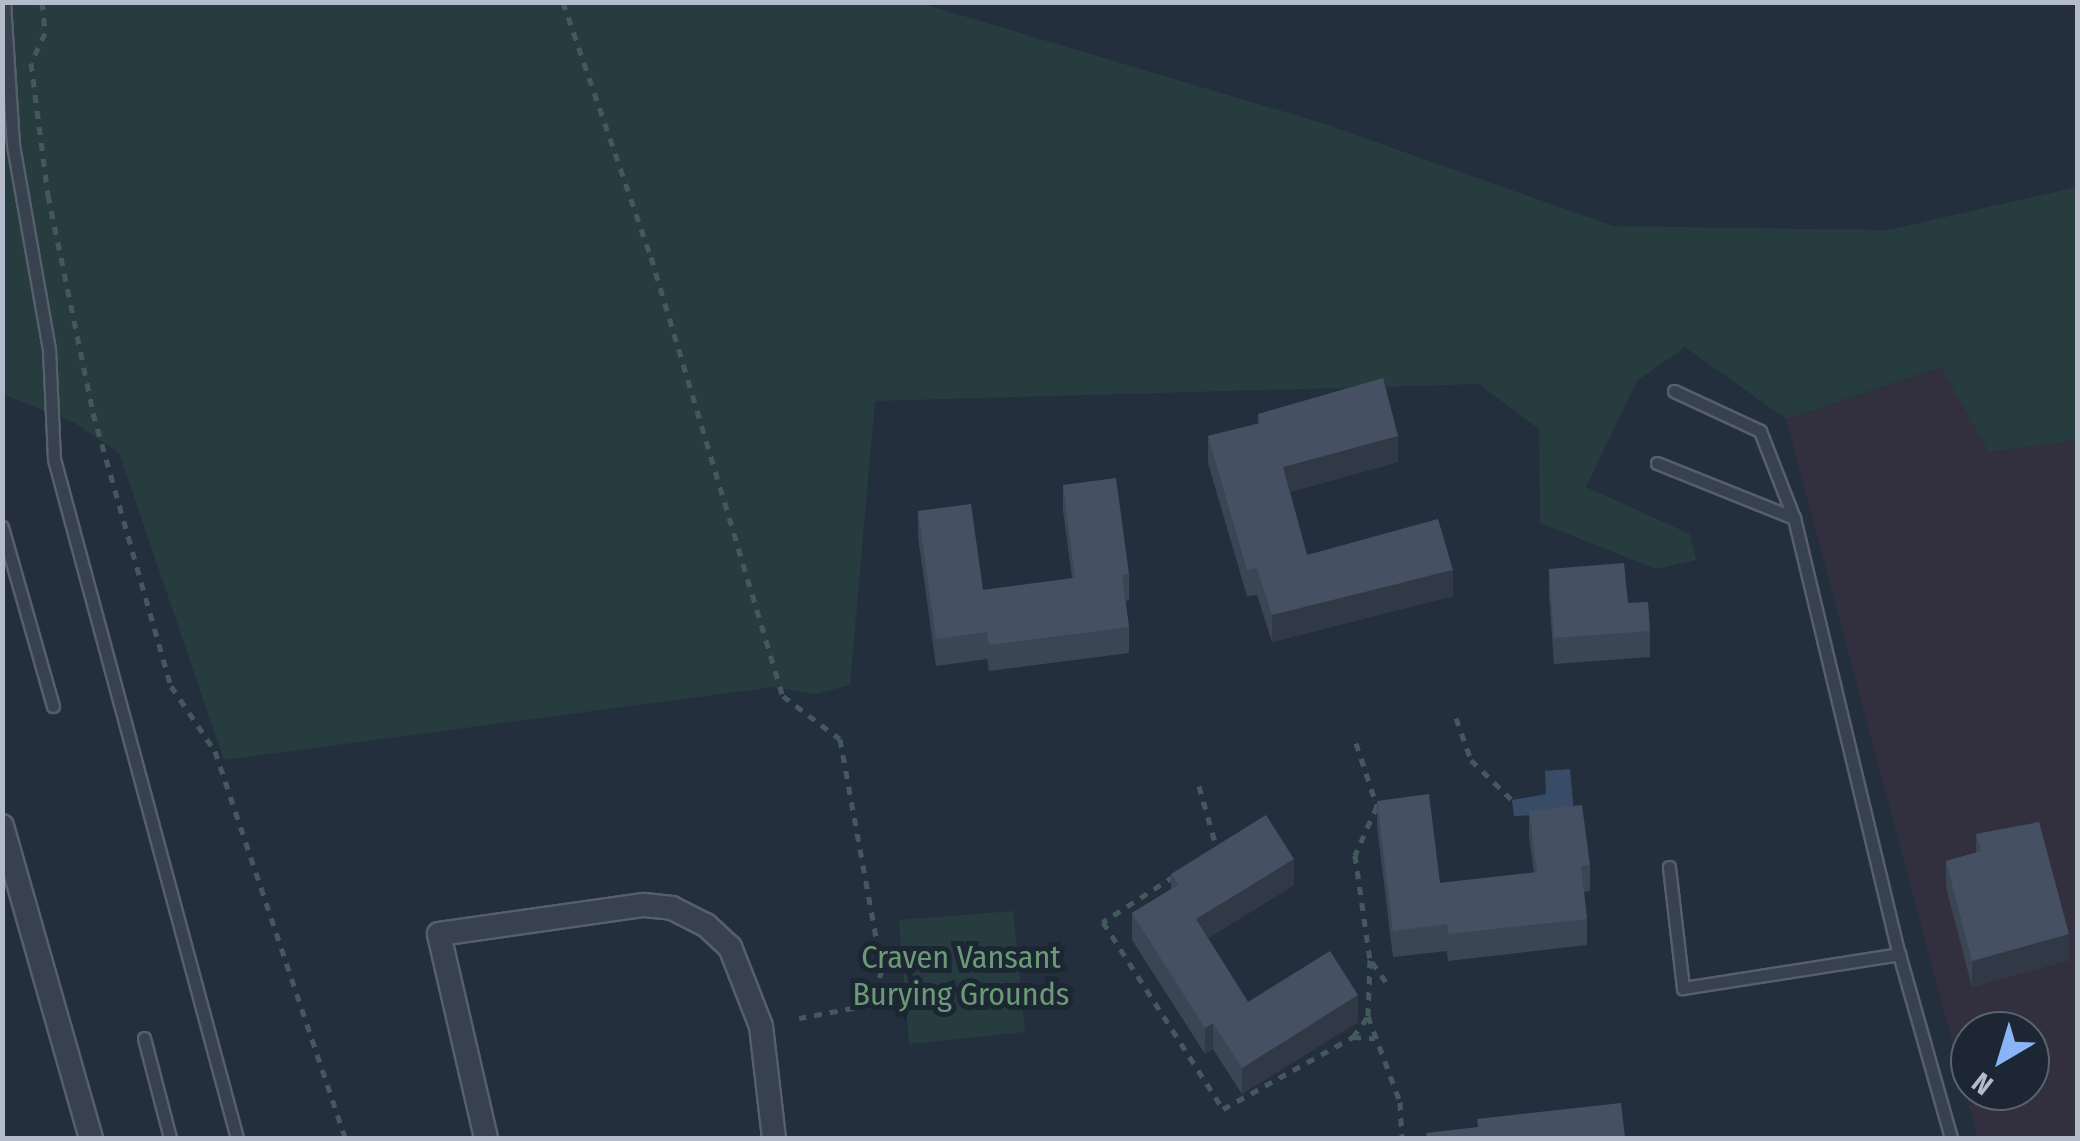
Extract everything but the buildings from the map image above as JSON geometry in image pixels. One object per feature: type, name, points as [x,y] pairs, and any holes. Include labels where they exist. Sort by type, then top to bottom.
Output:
[{"type":"street","points":[[2,826],[91,1138]]},
{"type":"street","points":[[486,1138],[439,934],[644,905],[672,908],[706,925],[730,947],[747,979],[761,1026],[774,1138]]},
{"type":"lane","points":[[4,2],[13,145],[49,349],[54,459],[237,1138]]},
{"type":"lane","points":[[1674,391],[1760,431],[1794,518],[1899,954],[1951,1138]]},
{"type":"lane","points":[[1657,463],[1755,508],[1794,518]]},
{"type":"lane","points":[[2,527],[53,706]]},
{"type":"lane","points":[[1668,867],[1683,988],[1899,954]]},
{"type":"lane","points":[[144,1038],[170,1138]]},
{"type":"path","points":[[42,2],[46,33],[31,63],[43,157],[93,413],[171,686],[214,751],[345,1138]]},
{"type":"path","points":[[563,2],[651,258],[783,696],[840,739],[882,970],[869,1005],[799,1018]]},
{"type":"path","points":[[1456,718],[1471,760],[1512,800]]},
{"type":"path","points":[[1356,744],[1377,806],[1355,855],[1370,960],[1368,1016],[1400,1102],[1402,1138]]},
{"type":"path","points":[[1199,786],[1203,818],[1220,846],[1213,852]]},
{"type":"path","points":[[1180,872],[1103,922],[1224,1109],[1352,1037],[1368,1016]]},
{"type":"path","points":[[1370,960],[1386,982]]},
{"type":"path","points":[[1352,1037],[1376,1038]]},
{"type":"shaded area","points":[[1942,367],[1990,452],[2077,440],[2077,1138],[1978,1138],[1971,1111],[2050,1111],[2050,1011],[1950,1011],[1950,1033],[1786,419]]},
{"type":"green space","points":[[2,3],[920,3],[1325,124],[1613,226],[1888,230],[2077,187],[2077,440],[1989,452],[1941,367],[1786,419],[1685,347],[1637,381],[1586,487],[1690,534],[1696,560],[1656,569],[1540,523],[1539,429],[1479,384],[875,401],[850,685],[815,694],[774,687],[224,760],[119,453],[73,422],[3,394]]},
{"type":"green space","name":"Craven Vansant Burying Grounds","points":[[1013,911],[1025,1032],[909,1044],[899,920]]},
{"type":"water","points":[[1570,769],[1574,813],[1514,816],[1512,800],[1546,794],[1545,771]]}]
